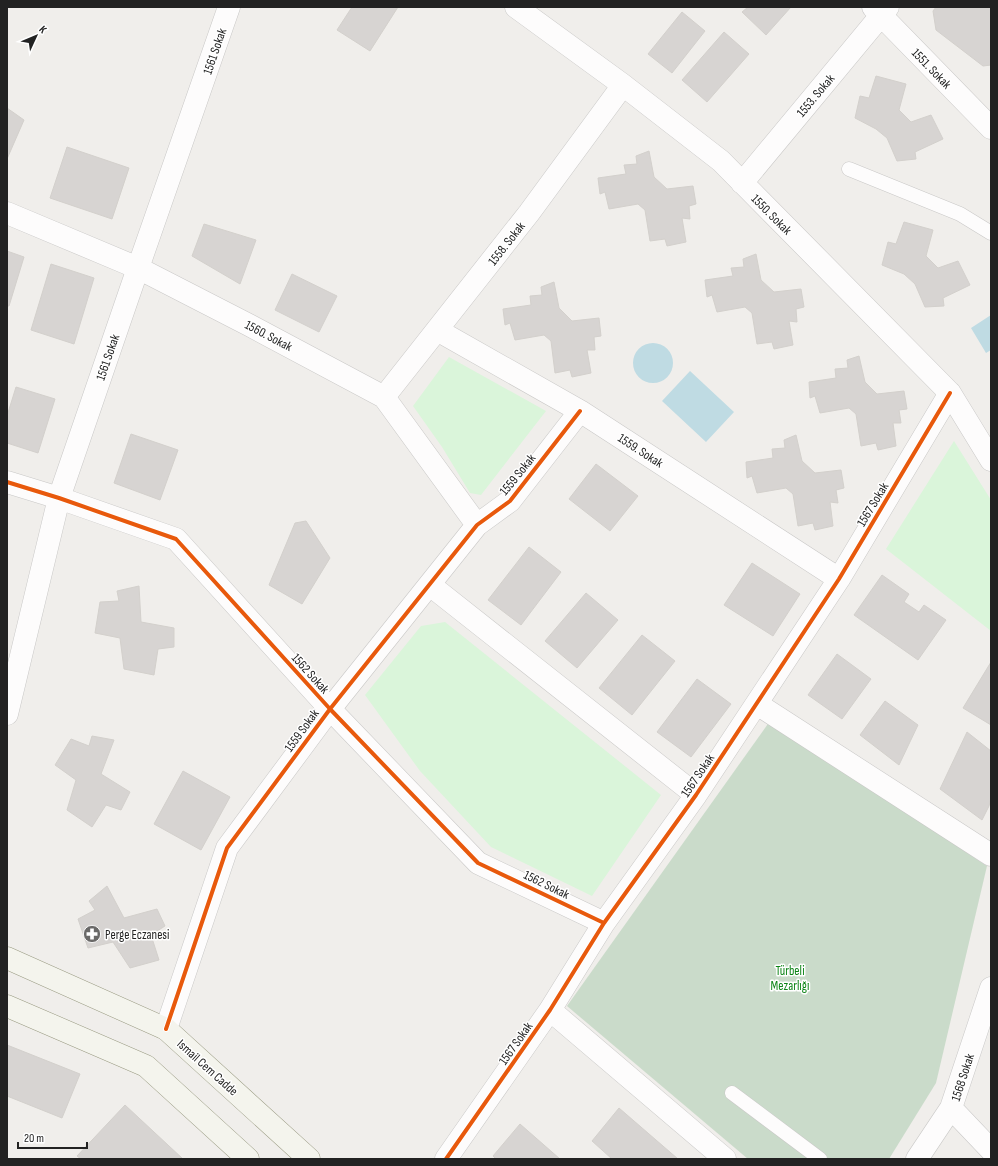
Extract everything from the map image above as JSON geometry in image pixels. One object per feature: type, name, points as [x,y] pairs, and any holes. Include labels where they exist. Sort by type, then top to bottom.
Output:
[{"type":"main road","name":"Ismail Cem Cadde","points":[[7,958],[166,1028],[308,1159]]},
{"type":"main road","points":[[7,1006],[146,1066],[248,1159]]},
{"type":"street","name":"1561 Sokak","points":[[7,714],[59,498],[229,7]]},
{"type":"street","name":"1550. Sokak","points":[[516,7],[623,85],[721,162],[950,393],[991,460]]},
{"type":"street","name":"1551. Sokak","points":[[880,10],[991,128]]},
{"type":"street","name":"1553. Sokak","points":[[742,183],[880,10]]},
{"type":"street","name":"1558. Sokak","points":[[384,397],[529,212],[623,85]]},
{"type":"street","name":"1560. Sokak","points":[[7,213],[138,268],[384,397],[477,525]]},
{"type":"street","name":"1559. Sokak","points":[[437,330],[580,411],[839,579]]},
{"type":"street","name":"1567 Sokak","points":[[446,1159],[550,1010],[604,923],[696,795],[757,704],[839,579],[950,393]]},
{"type":"street","name":"1559 Sokak","points":[[166,1028],[227,848],[330,709],[477,525],[510,501],[580,411]]},
{"type":"street","name":"1562 Sokak","points":[[7,482],[59,498],[176,540],[330,709],[478,863],[604,923]]},
{"type":"street","points":[[430,585],[696,795]]},
{"type":"street","points":[[757,704],[991,855]]},
{"type":"street","name":"1568 Sokak","points":[[917,1159],[951,1108],[991,988]]},
{"type":"street","points":[[550,1010],[725,1159]]},
{"type":"street","points":[[951,1108],[991,1150]]},
{"type":"lane","points":[[848,169],[960,214],[991,233]]},
{"type":"lane","points":[[732,1093],[820,1159]]},
{"type":"green space","points":[[449,357],[546,411],[481,495],[470,493],[442,447],[413,406]]},
{"type":"green space","points":[[954,441],[991,500],[991,631],[886,549]]},
{"type":"green space","points":[[445,622],[661,795],[592,896],[491,847],[420,771],[365,695],[421,626]]},
{"type":"green space","name":"Türbeli Mezarlığı","points":[[770,721],[987,866],[936,1083],[889,1159],[748,1159],[567,1006]]},
{"type":"water","points":[[991,315],[991,350],[986,353],[971,328]]},
{"type":"water","points":[[657,343],[664,346],[670,352],[673,363],[672,371],[664,380],[657,383],[649,383],[642,380],[634,371],[633,359],[636,352],[645,344]]},
{"type":"water","points":[[690,371],[734,412],[706,442],[662,401]]},
{"type":"building","points":[[352,7],[398,7],[370,51],[337,30]]},
{"type":"building","points":[[748,7],[791,7],[766,35],[742,12]]},
{"type":"building","points":[[936,7],[991,7],[991,65],[983,66],[936,30],[933,11]]},
{"type":"building","points":[[682,12],[705,31],[672,73],[648,54]]},
{"type":"building","points":[[724,32],[749,54],[707,102],[682,80]]},
{"type":"building","points":[[876,76],[906,84],[899,110],[911,122],[931,115],[943,139],[915,152],[916,159],[897,161],[887,138],[876,129],[855,118],[860,96],[869,98]]},
{"type":"building","points":[[7,108],[24,120],[7,159]]},
{"type":"building","points":[[67,147],[129,168],[112,219],[50,198]]},
{"type":"building","points":[[649,151],[654,177],[667,189],[693,186],[696,204],[689,206],[690,219],[682,218],[686,242],[667,246],[665,239],[650,241],[645,210],[638,204],[609,209],[605,192],[600,194],[598,178],[626,174],[624,165],[637,164],[636,156]]},
{"type":"building","points":[[904,222],[933,230],[926,256],[938,268],[958,261],[970,285],[943,298],[944,306],[925,307],[915,284],[904,274],[882,265],[888,242],[896,244]]},
{"type":"building","points":[[204,224],[256,240],[240,284],[192,256]]},
{"type":"building","points":[[7,251],[24,257],[9,306],[7,306]]},
{"type":"building","points":[[756,254],[761,280],[774,292],[801,289],[804,307],[796,309],[797,322],[789,321],[793,345],[774,349],[772,342],[757,344],[752,313],[745,307],[717,312],[712,295],[707,297],[705,280],[733,276],[731,268],[744,267],[743,259]]},
{"type":"building","points":[[51,264],[94,278],[74,344],[31,330]]},
{"type":"building","points":[[292,274],[337,296],[319,332],[275,310]]},
{"type":"building","points":[[554,282],[559,308],[572,321],[599,318],[601,336],[594,337],[595,350],[587,350],[591,373],[572,377],[570,370],[555,373],[551,341],[544,335],[515,340],[510,323],[505,325],[503,309],[531,305],[530,296],[542,295],[541,287]]},
{"type":"building","points":[[859,356],[865,382],[877,394],[904,391],[907,409],[899,410],[901,423],[893,423],[896,446],[878,450],[876,443],[861,446],[856,414],[849,408],[820,413],[815,396],[810,398],[809,382],[836,378],[835,369],[848,368],[847,360]]},
{"type":"building","points":[[16,387],[55,399],[38,453],[7,443],[7,416]]},
{"type":"building","points":[[131,434],[178,450],[160,500],[114,483]]},
{"type":"building","points":[[796,435],[802,461],[815,473],[841,470],[844,488],[836,490],[838,503],[830,502],[833,526],[815,530],[813,523],[798,526],[793,494],[786,488],[757,493],[752,476],[747,478],[746,462],[773,458],[772,449],[785,448],[784,440]]},
{"type":"building","points":[[596,464],[638,496],[610,531],[569,499]]},
{"type":"building","points":[[306,521],[330,558],[302,604],[269,585],[295,523]]},
{"type":"building","points":[[529,547],[561,572],[521,625],[488,600]]},
{"type":"building","points":[[752,563],[800,594],[773,636],[724,605]]},
{"type":"building","points":[[882,575],[909,594],[904,602],[919,612],[924,605],[946,620],[918,660],[854,615]]},
{"type":"building","points":[[139,586],[141,622],[174,628],[174,647],[158,649],[154,675],[124,669],[120,638],[95,633],[100,602],[119,601],[117,591]]},
{"type":"building","points":[[586,593],[618,620],[577,668],[545,641]]},
{"type":"building","points":[[642,635],[675,661],[632,715],[599,688]]},
{"type":"building","points":[[837,654],[871,679],[842,719],[808,695]]},
{"type":"building","points":[[991,662],[991,725],[963,708]]},
{"type":"building","points":[[697,679],[731,704],[691,757],[657,732]]},
{"type":"building","points":[[885,701],[918,725],[899,765],[860,735]]},
{"type":"building","points":[[967,732],[991,751],[991,798],[982,820],[940,789]]},
{"type":"building","points":[[92,736],[114,740],[101,774],[130,792],[121,810],[106,805],[92,827],[67,810],[76,780],[55,765],[71,739],[89,746]]},
{"type":"building","points":[[183,771],[230,797],[201,850],[154,824]]},
{"type":"building","points":[[107,886],[124,918],[157,909],[165,926],[151,935],[159,960],[130,968],[113,942],[88,948],[78,919],[95,910],[89,901]]},
{"type":"building","points":[[7,1045],[80,1074],[62,1118],[7,1096]]},
{"type":"building","points":[[125,1105],[183,1159],[81,1159],[77,1156]]},
{"type":"building","points":[[619,1108],[678,1159],[612,1159],[592,1141]]},
{"type":"building","points":[[520,1124],[560,1159],[496,1159],[493,1156]]},
{"type":"cycle path","points":[[446,1159],[550,1010],[604,923],[696,795],[839,579],[950,393]]},
{"type":"cycle path","points":[[166,1029],[227,848],[330,709],[477,525],[510,501],[580,411]]},
{"type":"cycle path","points":[[7,482],[59,498],[176,539],[330,709],[478,863],[604,923]]},
{"type":"place","name":"Perge Eczanesi","points":[[92,934]]}]
